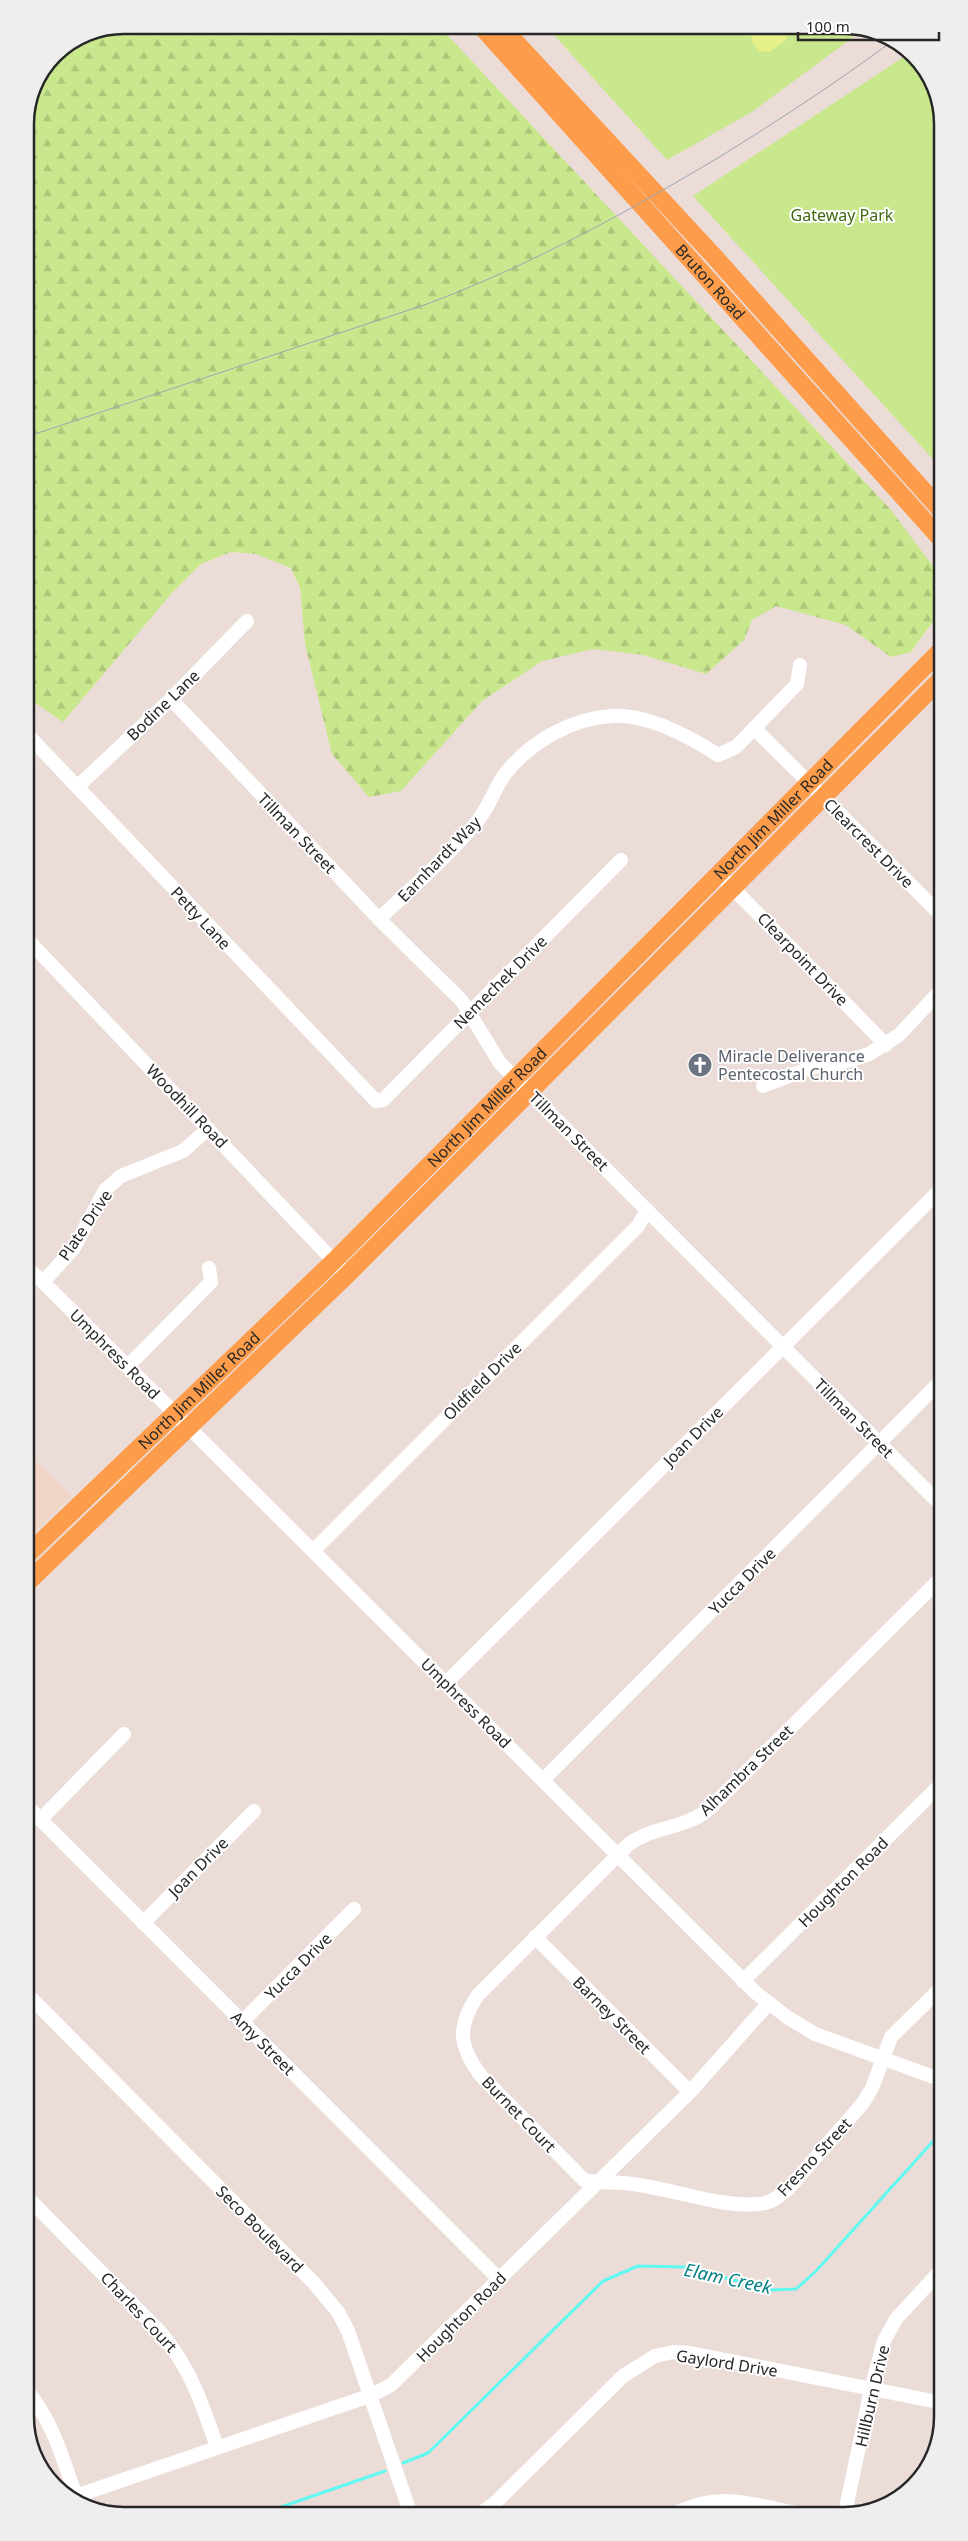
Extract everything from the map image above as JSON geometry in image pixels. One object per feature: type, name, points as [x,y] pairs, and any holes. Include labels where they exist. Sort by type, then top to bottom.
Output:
[{"type":"main road","name":"Bruton Road","points":[[488,34],[934,531]]},
{"type":"main road","name":"Bruton Road","points":[[508,34],[640,176],[934,501]]},
{"type":"main road","name":"North Jim Miller Road","points":[[34,1549],[334,1261],[934,657]]},
{"type":"main road","name":"North Jim Miller Road","points":[[34,1576],[347,1275],[934,686]]},
{"type":"main road","points":[[905,688],[919,702]]},
{"type":"main road","points":[[56,1527],[70,1541]]},
{"type":"street","name":"Bodine Lane","points":[[77,787],[171,699],[247,621]]},
{"type":"street","name":"Earnhardt Way","points":[[380,919],[464,836],[491,802],[504,775],[524,753],[550,735],[581,722],[613,716],[648,722],[678,732],[695,740],[718,756],[736,747],[797,684],[800,665]]},
{"type":"street","name":"Tillman Street","points":[[171,699],[380,919],[462,1001],[494,1055],[934,1498]]},
{"type":"street","name":"Clearcrest Drive","points":[[754,728],[934,908]]},
{"type":"street","name":"Petty Lane","points":[[34,741],[368,1096],[377,1101]]},
{"type":"street","name":"Nemechek Drive","points":[[377,1101],[383,1100],[621,860]]},
{"type":"street","name":"Clearpoint Drive","points":[[719,874],[886,1045]]},
{"type":"street","name":"Woodhill Road","points":[[34,946],[347,1275]]},
{"type":"street","points":[[763,1086],[812,1066],[846,1062],[869,1054],[899,1035],[934,998]]},
{"type":"street","name":"Plate Drive","points":[[43,1282],[74,1248],[105,1190],[121,1176],[183,1151],[208,1130]]},
{"type":"street","name":"Joan Drive","points":[[446,1683],[934,1196]]},
{"type":"street","name":"Oldfield Drive","points":[[314,1550],[638,1226],[647,1210]]},
{"type":"street","points":[[128,1366],[212,1282],[209,1268]]},
{"type":"street","name":"Umphress Road","points":[[34,1274],[314,1550],[618,1856],[769,2004],[815,2034],[934,2077]]},
{"type":"street","name":"Yucca Drive","points":[[542,1780],[934,1390]]},
{"type":"street","name":"Alhambra Street","points":[[463,2030],[468,2010],[478,1995],[618,1856],[639,1837],[650,1832],[683,1825],[709,1809],[934,1585]]},
{"type":"street","points":[[40,1820],[124,1734]]},
{"type":"street","name":"Houghton Road","points":[[744,1981],[934,1791]]},
{"type":"street","name":"Joan Drive","points":[[143,1923],[254,1811]]},
{"type":"street","name":"Amy Street","points":[[34,1814],[499,2279]]},
{"type":"street","name":"Yucca Drive","points":[[242,2022],[354,1909]]},
{"type":"street","name":"Barney Street","points":[[535,1937],[690,2092]]},
{"type":"street","name":"Fresno Street","points":[[596,2183],[632,2183],[742,2205],[762,2204],[778,2198],[789,2188],[863,2103],[872,2088],[891,2037],[934,1995]]},
{"type":"street","name":"Seco Boulevard","points":[[34,2001],[325,2296],[348,2331],[372,2395],[410,2507]]},
{"type":"street","name":"Houghton Road","points":[[79,2495],[372,2395],[382,2391],[399,2379],[690,2092],[769,2004]]},
{"type":"street","name":"Burnet Court","points":[[463,2030],[463,2045],[469,2060],[482,2077],[584,2180],[596,2183]]},
{"type":"street","name":"Charles Court","points":[[34,2204],[161,2333],[178,2354],[194,2381],[217,2447]]},
{"type":"street","name":"Hillburn Drive","points":[[846,2507],[871,2388],[884,2341],[896,2320],[934,2278]]},
{"type":"street","name":"Gaylord Drive","points":[[489,2507],[623,2376],[655,2356],[673,2352],[690,2353],[934,2401]]},
{"type":"street","points":[[34,2399],[42,2409],[52,2429],[71,2490]]},
{"type":"street","points":[[689,2507],[718,2499],[735,2500],[768,2507]]},
{"type":"shaded area","points":[[34,1459],[71,1496],[34,1532]]},
{"type":"green space","points":[[446,34],[891,510],[934,568],[934,621],[911,652],[891,657],[846,625],[776,606],[752,620],[744,640],[706,674],[643,655],[593,649],[542,661],[482,701],[401,791],[369,797],[332,754],[305,644],[300,588],[291,568],[256,554],[231,552],[201,564],[172,593],[63,722],[34,702],[34,118],[37,100],[43,84],[56,64],[79,46],[106,35]]},
{"type":"green space","points":[[553,34],[857,35],[752,112],[667,160]]},
{"type":"green space","points":[[751,34],[786,34],[787,39],[770,52],[758,51],[752,41]]},
{"type":"green space","name":"Gateway Park","points":[[904,56],[912,64],[927,89],[931,100],[934,124],[934,460],[693,196]]},
{"type":"waterway","name":"Elam Creek","points":[[403,2463],[428,2453],[603,2281],[638,2266],[685,2267],[770,2290],[796,2289],[816,2271],[934,2140]]},
{"type":"waterway","name":"Elam Creek","points":[[281,2507],[385,2471]]},
{"type":"tram line","points":[[34,434],[427,304],[466,289],[541,255],[614,218],[721,156],[807,101],[887,45]]},
{"type":"place","name":"Miracle Deliverance Pentecostal Church","points":[[700,1065]]}]
